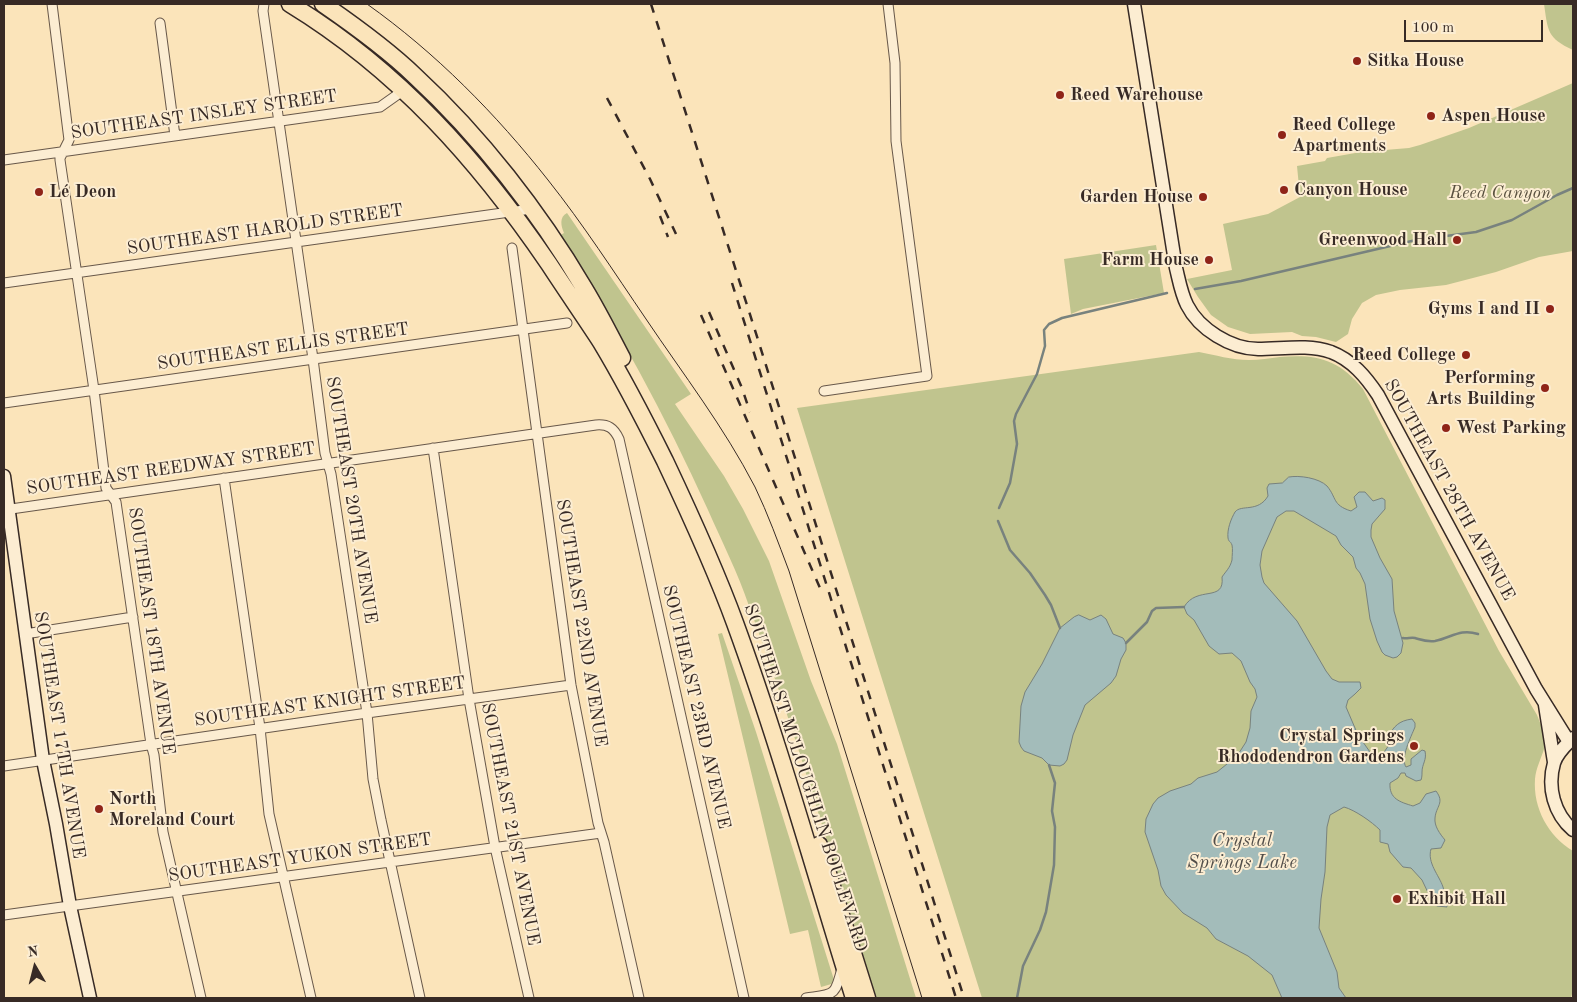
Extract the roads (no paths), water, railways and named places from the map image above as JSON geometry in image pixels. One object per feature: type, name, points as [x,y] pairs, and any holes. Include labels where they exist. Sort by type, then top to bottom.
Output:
[{"type":"highway","name":"SOUTHEAST MCLOUGHLIN BOULEVARD","points":[[290,4],[346,42],[404,90],[442,127],[526,231],[606,351],[651,434],[697,530],[734,621],[758,687],[854,998]]},
{"type":"highway","name":"SOUTHEAST MCLOUGHLIN BOULEVARD","points":[[323,4],[374,40],[414,74],[458,118],[486,150],[531,209],[584,288],[628,368],[676,462],[717,549],[743,614],[763,670],[867,998]]},
{"type":"street","name":"SOUTHEAST 18TH AVENUE","points":[[52,4],[69,140],[60,160],[94,390],[106,488],[116,502],[154,755],[163,832],[201,998]]},
{"type":"street","name":"SOUTHEAST 20TH AVENUE","points":[[264,4],[263,11],[313,360],[324,453],[333,484],[367,713],[373,779],[420,998]]},
{"type":"street","points":[[824,391],[927,376],[896,141],[895,63],[888,4]]},
{"type":"street","name":"SOUTHEAST 28TH AVENUE","points":[[1134,4],[1153,128],[1183,297],[1194,316],[1202,324],[1211,332],[1235,345],[1254,349],[1308,348],[1325,350],[1351,363],[1365,376],[1378,395],[1544,703],[1571,740],[1559,753],[1554,762]]},
{"type":"street","points":[[160,23],[175,136]]},
{"type":"street","name":"SOUTHEAST INSLEY STREET","points":[[4,160],[380,107],[404,90]]},
{"type":"street","name":"SOUTHEAST HAROLD STREET","points":[[4,283],[531,209]]},
{"type":"street","name":"SOUTHEAST 22ND AVENUE","points":[[512,248],[571,685],[601,832],[639,998]]},
{"type":"street","name":"SOUTHEAST ELLIS STREET","points":[[4,403],[567,323]]},
{"type":"street","name":"SOUTHEAST REEDWAY STREET","points":[[6,509],[601,425],[610,427]]},
{"type":"street","name":"SOUTHEAST 23RD AVENUE","points":[[610,427],[615,430],[619,439],[744,998]]},
{"type":"street","name":"SOUTHEAST 21ST AVENUE","points":[[433,448],[469,698],[495,847],[529,998]]},
{"type":"street","name":"SOUTHEAST 17TH AVENUE","points":[[4,476],[6,509],[43,760],[70,906],[90,998]]},
{"type":"street","points":[[224,478],[260,728],[269,814],[311,998]]},
{"type":"street","points":[[25,634],[133,618]]},
{"type":"street","name":"SOUTHEAST KNIGHT STREET","points":[[4,766],[469,698],[571,685]]},
{"type":"street","points":[[1544,703],[1554,762],[1553,797],[1560,816],[1573,830]]},
{"type":"street","name":"SOUTHEAST YUKON STREET","points":[[4,915],[601,832]]},
{"type":"street","points":[[806,998],[828,995],[834,992],[843,963]]},
{"type":"water","name":"Crystal Springs Lake","points":[[1298,476],[1323,483],[1330,490],[1338,504],[1351,511],[1357,507],[1354,497],[1359,492],[1365,492],[1373,501],[1382,498],[1385,500],[1385,509],[1372,524],[1371,537],[1392,579],[1394,611],[1403,643],[1401,653],[1397,657],[1393,658],[1385,655],[1377,641],[1370,619],[1365,584],[1356,568],[1353,557],[1341,545],[1336,536],[1294,511],[1286,511],[1277,517],[1262,551],[1260,565],[1262,577],[1264,583],[1297,621],[1332,679],[1339,682],[1360,682],[1361,688],[1348,700],[1346,707],[1358,735],[1370,752],[1378,756],[1382,755],[1389,745],[1387,737],[1395,727],[1412,719],[1415,723],[1405,753],[1404,763],[1406,767],[1411,765],[1411,759],[1422,750],[1425,751],[1421,780],[1416,781],[1406,776],[1405,773],[1401,773],[1398,778],[1390,783],[1391,793],[1396,799],[1413,806],[1420,803],[1426,794],[1436,791],[1440,802],[1435,824],[1445,840],[1441,848],[1431,849],[1430,854],[1432,864],[1443,887],[1447,907],[1437,906],[1433,903],[1422,880],[1411,868],[1403,867],[1390,852],[1388,844],[1380,842],[1380,830],[1373,823],[1358,813],[1344,807],[1330,815],[1327,827],[1325,872],[1319,928],[1337,972],[1339,988],[1346,998],[1282,998],[1272,975],[1248,956],[1216,939],[1207,928],[1183,913],[1166,895],[1161,886],[1158,870],[1145,832],[1146,819],[1158,798],[1170,791],[1191,784],[1198,778],[1217,772],[1237,756],[1246,742],[1250,728],[1251,711],[1257,697],[1255,689],[1241,661],[1232,653],[1219,654],[1209,646],[1184,607],[1189,600],[1215,592],[1222,585],[1222,577],[1232,560],[1232,547],[1228,540],[1228,535],[1235,512],[1259,505],[1268,496],[1267,488],[1269,484],[1282,483],[1289,477]]},
{"type":"water","points":[[1079,615],[1090,620],[1101,615],[1106,619],[1113,634],[1123,638],[1126,643],[1126,650],[1116,676],[1111,683],[1085,705],[1073,735],[1067,760],[1060,766],[1049,765],[1042,758],[1024,751],[1021,747],[1019,742],[1021,706],[1025,692],[1060,628]]},
{"type":"waterway","points":[[1195,289],[1241,281],[1416,240],[1476,232],[1512,220],[1573,188]]},
{"type":"waterway","points":[[999,508],[1010,483],[1017,444],[1014,421],[1037,374],[1045,346],[1044,330],[1049,324],[1062,318],[1167,293]]},
{"type":"waterway","points":[[998,521],[1010,550],[1030,573],[1045,595],[1060,628]]},
{"type":"waterway","points":[[1126,643],[1147,622],[1152,611],[1156,608],[1184,607]]},
{"type":"waterway","points":[[1403,638],[1432,641],[1466,632],[1478,634]]},
{"type":"waterway","points":[[1017,998],[1023,966],[1040,930],[1046,912],[1054,865],[1055,827],[1052,811],[1055,783],[1049,765]]},
{"type":"tram line","points":[[367,4],[441,64],[486,108],[528,155],[598,248],[703,401],[743,465],[764,507],[789,571],[922,998]]},
{"type":"railway","points":[[651,4],[964,998]]},
{"type":"railway","points":[[607,98],[650,179],[676,234]]},
{"type":"railway","points":[[660,216],[668,237]]},
{"type":"railway","points":[[732,283],[956,998]]},
{"type":"railway","points":[[709,312],[742,388],[750,412]]},
{"type":"railway","points":[[701,315],[820,588]]},
{"type":"place","name":"Sitka House","points":[[1357,61]]},
{"type":"place","name":"Reed Warehouse","points":[[1060,95]]},
{"type":"place","name":"Aspen House","points":[[1431,116]]},
{"type":"place","name":"Reed College Apartments","points":[[1282,135]]},
{"type":"place","name":"Canyon House","points":[[1284,190]]},
{"type":"place","name":"Lé Deon","points":[[39,192]]},
{"type":"place","name":"Garden House","points":[[1203,197]]},
{"type":"place","name":"Greenwood Hall","points":[[1457,240]]},
{"type":"place","name":"Farm House","points":[[1209,260]]},
{"type":"place","name":"Gyms I and II","points":[[1550,309]]},
{"type":"place","name":"Reed College","points":[[1466,355]]},
{"type":"place","name":"Performing Arts Building","points":[[1545,388]]},
{"type":"place","name":"West Parking","points":[[1446,428]]},
{"type":"place","name":"Crystal Springs Rhododendron Gardens","points":[[1414,746]]},
{"type":"place","name":"North Moreland Court","points":[[99,809]]},
{"type":"place","name":"Exhibit Hall","points":[[1397,899]]},
{"type":"park label","name":"Reed Canyon","points":[[1500,193]]}]
